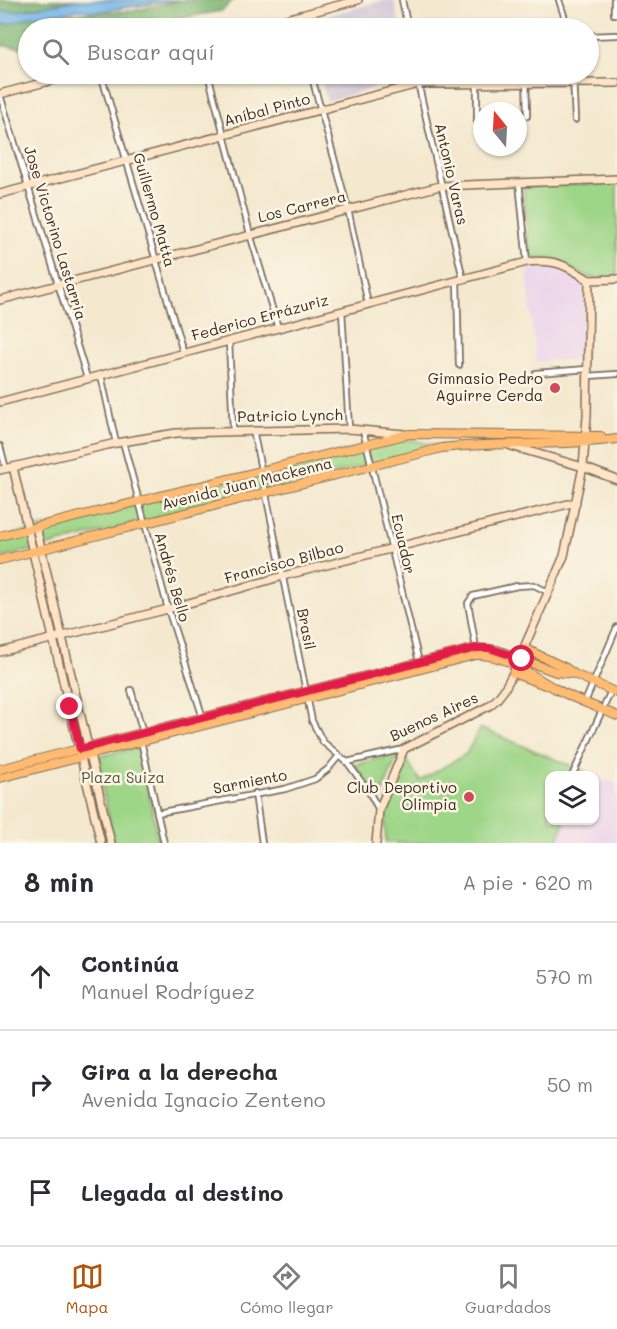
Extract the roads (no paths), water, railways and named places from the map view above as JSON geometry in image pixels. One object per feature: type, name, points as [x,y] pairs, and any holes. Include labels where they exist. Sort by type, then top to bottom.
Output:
[{"type":"main road","name":"Patricio Lynch","points":[[409,434],[586,440]]},
{"type":"main road","name":"Avenida Juan Mackenna","points":[[0,536],[409,434]]},
{"type":"main road","points":[[586,440],[617,434]]},
{"type":"main road","points":[[586,440],[617,439]]},
{"type":"main road","name":"Avenida Juan Mackenna","points":[[0,560],[442,448],[586,440]]},
{"type":"main road","points":[[142,737],[203,718],[307,695],[476,648],[489,648],[556,672],[574,674]]},
{"type":"main road","points":[[524,648],[614,692]]},
{"type":"main road","points":[[0,769],[90,751],[475,654],[490,655],[514,670],[617,716]]},
{"type":"main road","points":[[0,778],[80,753]]},
{"type":"street","points":[[292,18],[358,0]]},
{"type":"street","points":[[402,0],[406,18]]},
{"type":"street","points":[[559,0],[565,18]]},
{"type":"street","points":[[614,0],[614,14],[617,14]]},
{"type":"street","points":[[599,36],[617,35]]},
{"type":"street","name":"Aníbal Pinto","points":[[599,83],[617,83]]},
{"type":"street","points":[[0,94],[38,84]]},
{"type":"street","name":"Guillermo Matta","points":[[104,84],[183,352]]},
{"type":"street","points":[[211,84],[250,234],[278,328]]},
{"type":"street","points":[[315,84],[348,209],[368,304]]},
{"type":"street","name":"Aníbal Pinto","points":[[0,194],[418,84],[526,84]]},
{"type":"street","name":"Antonio Varas","points":[[418,84],[460,280],[459,365]]},
{"type":"street","points":[[477,84],[477,102]]},
{"type":"street","points":[[526,84],[528,116]]},
{"type":"street","points":[[574,84],[575,120]]},
{"type":"street","name":"Jose Victorino Lastarria","points":[[0,94],[87,378]]},
{"type":"street","name":"Los Carrera","points":[[0,300],[440,186],[617,179]]},
{"type":"street","points":[[519,182],[527,262]]},
{"type":"street","name":"Federico Errázuriz","points":[[0,402],[527,262],[554,261],[589,280]]},
{"type":"street","points":[[589,280],[617,279]]},
{"type":"street","name":"Buenos Aires","points":[[347,762],[404,749],[489,706],[497,699],[514,670],[564,556],[586,459],[589,280]]},
{"type":"street","points":[[342,311],[349,429]]},
{"type":"street","points":[[229,341],[233,430]]},
{"type":"street","points":[[536,373],[617,374]]},
{"type":"street","points":[[101,375],[119,442]]},
{"type":"street","name":"Patricio Lynch","points":[[6,469],[119,442],[176,433],[349,429],[409,434]]},
{"type":"street","name":"Brasil","points":[[253,430],[312,721],[323,742],[338,757],[347,762],[379,810]]},
{"type":"street","name":"Ecuador","points":[[363,430],[419,662]]},
{"type":"street","name":"Andrés Bello","points":[[119,442],[203,718]]},
{"type":"street","name":"Avenida Juan Mackenna","points":[[503,444],[583,467],[617,480]]},
{"type":"street","points":[[0,446],[6,469],[32,528],[38,551],[101,843]]},
{"type":"street","name":"Francisco Bilbao","points":[[0,652],[168,609],[284,576],[576,502]]},
{"type":"street","points":[[476,648],[468,603],[473,596],[517,586],[534,585],[549,593]]},
{"type":"street","points":[[585,702],[617,627]]},
{"type":"street","points":[[58,637],[90,751],[111,843]]},
{"type":"street","points":[[131,690],[164,843]]},
{"type":"street","points":[[575,771],[602,710],[614,692]]},
{"type":"street","points":[[376,843],[379,810],[404,749]]},
{"type":"street","name":"Sarmiento","points":[[157,813],[285,789],[315,778],[338,757]]},
{"type":"street","points":[[255,793],[262,843]]},
{"type":"water","points":[[77,0],[179,0],[96,12],[82,10],[18,18],[18,21],[9,24],[0,24],[0,12]]},
{"type":"place","name":"Gimnasio Pedro Aguirre Cerda","points":[[555,388]]},
{"type":"place","name":"Club Deportivo Olimpia","points":[[469,797]]},
{"type":"park label","name":"Plaza Suiza","points":[[123,778]]}]
